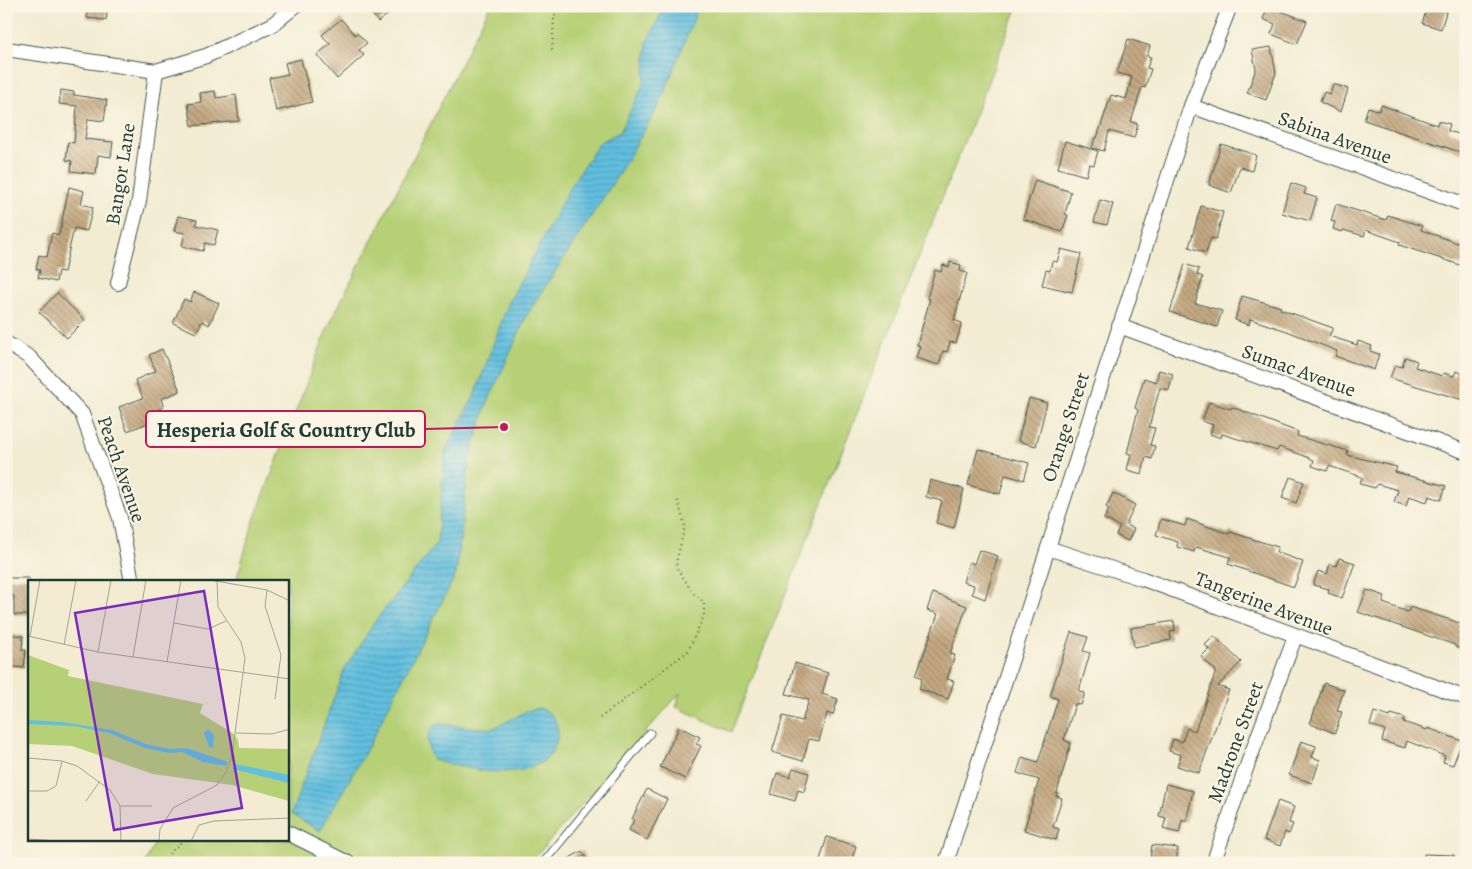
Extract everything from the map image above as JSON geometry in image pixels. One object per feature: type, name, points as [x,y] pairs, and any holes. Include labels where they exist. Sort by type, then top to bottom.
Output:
[{"type":"street","points":[[6,49],[156,71],[206,56],[272,25],[295,6]]},
{"type":"street","name":"Orange Street","points":[[946,863],[1190,106],[1230,6]]},
{"type":"street","name":"Bangor Lane","points":[[118,282],[140,201],[156,71]]},
{"type":"street","name":"Sabina Avenue","points":[[1190,106],[1466,205]]},
{"type":"street","name":"Sumac Avenue","points":[[1118,326],[1466,452]]},
{"type":"street","name":"Peach Avenue","points":[[6,343],[29,357],[82,414],[120,518],[132,580]]},
{"type":"street","name":"Tangerine Avenue","points":[[1048,548],[1143,579],[1295,637],[1466,698]]},
{"type":"street","name":"Madrone Street","points":[[1216,863],[1216,854],[1295,637]]},
{"type":"street","points":[[289,834],[348,863]]},
{"type":"lane","points":[[543,863],[650,733]]},
{"type":"path","points":[[552,50],[554,17],[559,6]]},
{"type":"path","points":[[600,718],[688,651],[704,616],[704,604],[694,594],[678,570],[676,562],[685,526],[677,498]]},
{"type":"path","points":[[165,863],[169,854],[181,842]]},
{"type":"path","points":[[389,863],[394,858],[421,863]]},
{"type":"green space","points":[[490,6],[1018,6],[731,732],[676,707],[680,693],[530,863],[145,863],[155,842],[289,842],[289,580],[236,580],[253,523],[328,327]]},
{"type":"water","points":[[665,6],[699,6],[660,104],[615,180],[528,313],[485,409],[469,462],[456,574],[366,751],[320,831],[291,814],[345,668],[376,620],[437,543],[445,451],[474,397],[508,304],[571,185],[600,142],[620,132],[644,83],[647,42]]},
{"type":"water","points":[[539,708],[549,713],[555,720],[558,729],[554,747],[549,756],[541,763],[520,770],[495,772],[470,769],[433,760],[428,745],[428,735],[433,727],[438,724],[492,729],[527,711]]},
{"type":"building","points":[[88,6],[108,6],[106,20],[87,18]]},
{"type":"building","points":[[366,6],[399,6],[378,22]]},
{"type":"building","points":[[1268,6],[1307,21],[1297,44],[1271,34],[1275,24],[1263,19]]},
{"type":"building","points":[[1428,6],[1448,6],[1441,29],[1422,23]]},
{"type":"building","points":[[341,19],[355,35],[357,33],[367,43],[359,50],[364,55],[337,79],[317,55],[330,44],[322,35]]},
{"type":"building","points":[[1128,39],[1150,46],[1147,56],[1151,57],[1147,68],[1151,69],[1145,88],[1142,87],[1131,122],[1138,124],[1134,138],[1109,131],[1104,151],[1092,148],[1111,95],[1126,99],[1132,77],[1117,73]]},
{"type":"building","points":[[1271,47],[1276,73],[1266,100],[1247,93],[1256,69],[1252,50]]},
{"type":"building","points":[[301,59],[312,102],[276,111],[269,78],[288,74],[285,63]]},
{"type":"building","points":[[1333,84],[1348,89],[1341,112],[1320,102],[1324,92],[1330,94]]},
{"type":"building","points":[[61,90],[74,92],[74,95],[107,100],[104,121],[88,119],[85,139],[113,142],[111,157],[98,155],[96,174],[71,171],[72,161],[66,160],[68,142],[74,143],[77,106],[59,104]]},
{"type":"building","points":[[215,91],[216,98],[236,95],[239,121],[192,126],[188,104],[201,102],[200,93]]},
{"type":"building","points":[[1381,105],[1437,125],[1438,121],[1450,124],[1448,131],[1466,136],[1466,154],[1364,120],[1368,107],[1379,111]]},
{"type":"building","points":[[1065,141],[1098,151],[1094,165],[1089,164],[1086,176],[1058,168]]},
{"type":"building","points":[[1221,144],[1256,155],[1252,171],[1240,167],[1231,193],[1209,185]]},
{"type":"building","points":[[1035,180],[1071,192],[1065,214],[1068,215],[1062,232],[1023,219]]},
{"type":"building","points":[[1291,183],[1306,188],[1304,194],[1317,198],[1310,221],[1282,213]]},
{"type":"building","points":[[69,187],[84,191],[81,204],[93,207],[87,231],[74,228],[64,272],[58,271],[56,282],[38,278],[40,270],[36,269],[39,255],[47,257],[52,233],[59,235]]},
{"type":"building","points":[[1100,200],[1113,204],[1107,225],[1094,222]]},
{"type":"building","points":[[1336,204],[1386,220],[1388,215],[1422,226],[1421,230],[1466,246],[1466,267],[1399,245],[1400,242],[1366,230],[1364,236],[1333,229],[1335,222],[1331,221]]},
{"type":"building","points":[[1201,206],[1223,212],[1216,239],[1211,238],[1206,253],[1189,247]]},
{"type":"building","points":[[178,216],[197,220],[196,225],[218,230],[214,245],[205,243],[203,251],[182,246],[185,233],[174,231]]},
{"type":"building","points":[[1061,249],[1081,254],[1072,292],[1042,285],[1046,270],[1050,271],[1052,261],[1057,262]]},
{"type":"building","points":[[950,262],[961,265],[960,271],[967,273],[954,320],[962,323],[956,343],[950,342],[947,352],[943,351],[939,365],[916,358],[920,346],[917,345],[930,299],[927,298],[935,270],[941,272],[943,265],[949,267]]},
{"type":"building","points":[[1185,264],[1199,269],[1197,275],[1203,277],[1195,303],[1222,311],[1217,327],[1170,312]]},
{"type":"building","points":[[194,292],[219,303],[209,325],[202,321],[196,333],[173,323],[184,299],[190,302]]},
{"type":"building","points":[[57,293],[85,320],[67,338],[39,312]]},
{"type":"building","points":[[1242,296],[1281,307],[1280,309],[1333,328],[1329,336],[1357,345],[1358,341],[1372,346],[1370,351],[1379,354],[1374,370],[1335,356],[1337,351],[1287,331],[1250,319],[1249,325],[1235,320]]},
{"type":"building","points":[[162,349],[180,391],[161,399],[164,407],[148,414],[151,422],[127,431],[119,407],[143,398],[135,380],[156,371],[149,355]]},
{"type":"building","points":[[1405,357],[1417,361],[1415,367],[1442,376],[1443,373],[1454,376],[1456,371],[1466,375],[1466,401],[1390,378],[1395,365],[1402,367]]},
{"type":"building","points":[[1159,370],[1173,374],[1169,390],[1160,388],[1149,427],[1155,428],[1150,445],[1155,446],[1152,459],[1146,457],[1142,474],[1127,470],[1131,454],[1127,453],[1138,410],[1135,408],[1144,378],[1156,382]]},
{"type":"building","points":[[1029,398],[1047,403],[1036,446],[1018,441]]},
{"type":"building","points":[[1209,402],[1231,409],[1232,407],[1298,432],[1297,436],[1348,451],[1347,455],[1397,467],[1395,472],[1446,486],[1441,500],[1429,496],[1427,502],[1409,496],[1406,506],[1394,502],[1398,490],[1377,484],[1375,488],[1360,484],[1362,477],[1329,466],[1327,471],[1312,466],[1314,460],[1279,447],[1277,451],[1222,434],[1221,438],[1210,434],[1213,425],[1202,421]]},
{"type":"building","points":[[978,449],[1029,463],[1024,480],[1005,475],[1000,494],[968,485]]},
{"type":"building","points":[[1290,477],[1304,482],[1296,503],[1282,498]]},
{"type":"building","points":[[930,480],[964,489],[954,528],[936,523],[942,501],[926,497]]},
{"type":"building","points":[[1113,493],[1135,505],[1126,525],[1134,529],[1128,541],[1116,535],[1120,527],[1104,519],[1109,509],[1106,507]]},
{"type":"building","points":[[1161,519],[1185,526],[1187,519],[1229,534],[1230,532],[1278,547],[1276,552],[1303,562],[1294,587],[1228,564],[1230,557],[1196,547],[1194,552],[1177,547],[1178,542],[1156,535]]},
{"type":"building","points":[[979,550],[998,556],[985,599],[972,594],[974,585],[963,582],[969,562],[974,564]]},
{"type":"building","points":[[1339,558],[1355,563],[1342,598],[1328,593],[1329,589],[1313,585],[1318,571],[1327,574],[1330,564],[1336,566]]},
{"type":"building","points":[[6,578],[29,578],[28,615],[14,615],[14,596],[6,596]]},
{"type":"building","points":[[1367,590],[1385,596],[1383,603],[1408,612],[1410,607],[1466,625],[1466,651],[1455,647],[1455,645],[1358,612]]},
{"type":"building","points":[[933,593],[967,606],[950,654],[955,655],[947,679],[954,681],[948,699],[919,689],[922,678],[916,675],[938,614],[927,610]]},
{"type":"building","points":[[1174,621],[1175,631],[1170,632],[1171,640],[1134,647],[1131,628]]},
{"type":"building","points":[[1071,632],[1088,637],[1083,651],[1090,653],[1079,691],[1085,693],[1081,705],[1075,704],[1064,740],[1071,743],[1056,796],[1062,798],[1053,827],[1059,829],[1056,840],[1024,830],[1039,780],[1017,773],[1022,757],[1038,762],[1058,699],[1050,696]]},
{"type":"building","points":[[6,634],[23,636],[22,650],[26,650],[24,668],[6,666]]},
{"type":"building","points":[[1214,636],[1241,662],[1218,686],[1229,690],[1199,773],[1177,766],[1181,755],[1169,751],[1173,739],[1182,742],[1187,728],[1195,731],[1216,671],[1201,657],[1209,649],[1205,645]]},
{"type":"building","points":[[795,663],[828,673],[822,694],[838,699],[833,715],[827,713],[819,741],[809,739],[803,761],[772,752],[783,716],[802,721],[809,700],[786,694]]},
{"type":"building","points":[[1324,683],[1344,690],[1337,711],[1342,712],[1335,733],[1310,724]]},
{"type":"building","points":[[1374,712],[1390,717],[1391,714],[1405,718],[1403,722],[1427,730],[1428,728],[1462,741],[1453,765],[1443,762],[1445,756],[1407,741],[1405,748],[1382,741],[1385,730],[1370,725]]},
{"type":"building","points":[[679,727],[700,737],[696,744],[701,746],[685,779],[660,767]]},
{"type":"building","points":[[1301,741],[1316,746],[1312,757],[1320,760],[1312,783],[1289,775]]},
{"type":"building","points":[[793,768],[809,773],[804,792],[798,790],[795,801],[771,794],[777,773],[790,777]]},
{"type":"building","points":[[1166,784],[1193,791],[1186,822],[1182,820],[1179,833],[1163,829],[1166,818],[1159,816]]},
{"type":"building","points":[[647,789],[667,799],[647,840],[629,830],[634,820],[632,819]]},
{"type":"building","points":[[1278,801],[1294,807],[1289,823],[1293,824],[1289,834],[1285,832],[1280,846],[1264,840]]},
{"type":"building","points":[[827,837],[856,846],[851,863],[819,863]]},
{"type":"building","points":[[1152,845],[1178,848],[1176,863],[1150,860]]},
{"type":"building","points":[[582,851],[587,860],[582,863],[561,863]]},
{"type":"building","points":[[1424,854],[1454,855],[1454,863],[1423,863]]},
{"type":"place","name":"Hesperia Golf & Country Club","points":[[504,427]]}]
